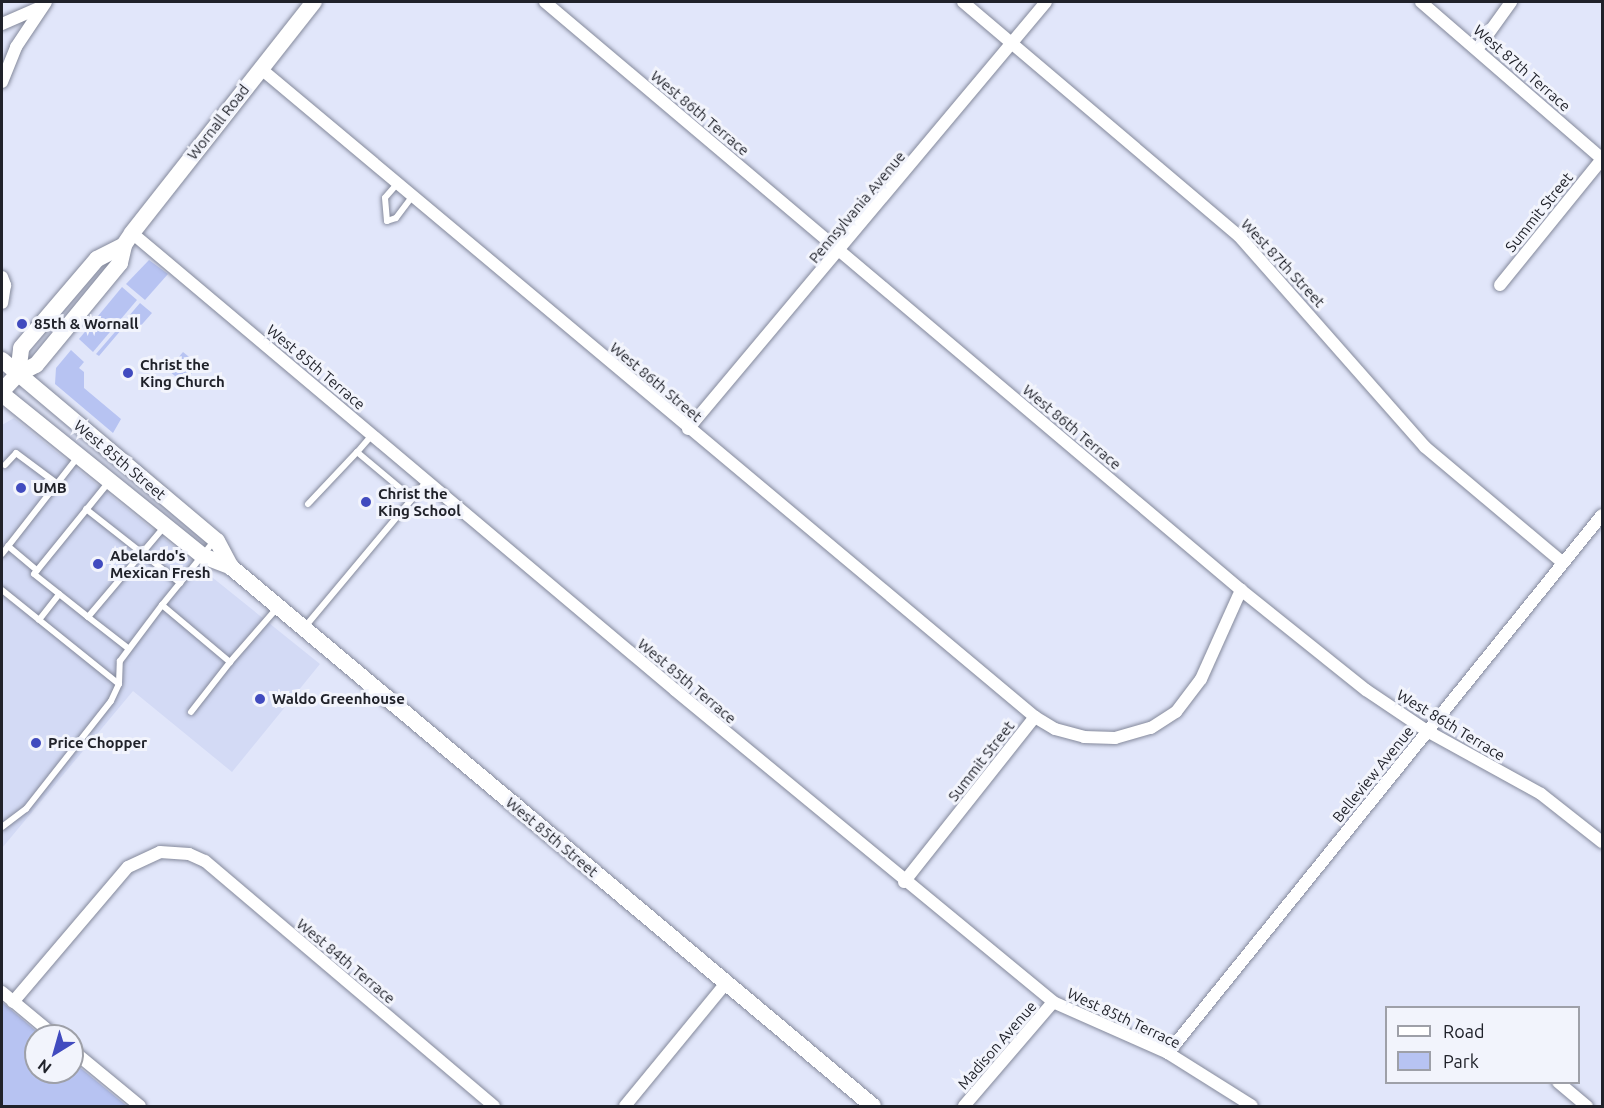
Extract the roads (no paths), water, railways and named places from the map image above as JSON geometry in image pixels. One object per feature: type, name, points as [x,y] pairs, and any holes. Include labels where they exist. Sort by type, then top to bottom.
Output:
[{"type":"main road","name":"Wornall Road","points":[[18,374],[21,348],[97,259],[128,239],[314,2]]},
{"type":"main road","name":"West 85th Street","points":[[2,360],[216,540],[231,567]]},
{"type":"main road","points":[[2,392],[18,374]]},
{"type":"main road","name":"West 85th Street","points":[[2,392],[77,458],[203,556],[231,567],[873,1107]]},
{"type":"street","name":"West 86th Terrace","points":[[545,2],[1241,590],[1366,690],[1427,731],[1541,795],[1602,842]]},
{"type":"street","name":"West 87th Street","points":[[963,2],[1239,236],[1425,447],[1563,563]]},
{"type":"street","name":"Pennsylvania Avenue","points":[[688,429],[1014,43],[1046,2]]},
{"type":"street","name":"West 87th Terrace","points":[[1421,2],[1478,48],[1602,159]]},
{"type":"street","points":[[1478,48],[1511,2]]},
{"type":"street","points":[[2,24],[43,5]]},
{"type":"street","points":[[2,82],[16,47],[43,5]]},
{"type":"street","name":"West 86th Street","points":[[260,69],[1035,717]]},
{"type":"street","name":"Summit Street","points":[[1500,285],[1602,159]]},
{"type":"street","name":"West 85th Terrace","points":[[128,239],[372,435],[904,882],[1053,1002],[1168,1053],[1252,1107]]},
{"type":"street","points":[[2,277],[5,285],[2,303]]},
{"type":"street","name":"Belleview Avenue","points":[[1168,1053],[1602,515]]},
{"type":"street","name":"Summit Street","points":[[904,882],[1035,717],[1055,729],[1084,737],[1115,738],[1151,729],[1176,712],[1200,679],[1241,590]]},
{"type":"street","name":"West 84th Terrace","points":[[13,1002],[128,867],[143,858],[171,853],[205,861],[494,1107]]},
{"type":"street","points":[[625,1107],[726,983]]},
{"type":"street","points":[[2,992],[40,1024]]},
{"type":"street","name":"Madison Avenue","points":[[964,1107],[1053,1002]]},
{"type":"street","points":[[84,1060],[140,1107]]},
{"type":"street","points":[[1559,1084],[1587,1107]]},
{"type":"lane","points":[[397,184],[385,198],[387,222],[396,218],[412,197]]},
{"type":"lane","points":[[308,504],[372,435]]},
{"type":"lane","points":[[357,452],[412,498]]},
{"type":"lane","points":[[5,465],[16,453],[59,485]]},
{"type":"lane","points":[[2,554],[59,485],[77,458]]},
{"type":"lane","points":[[304,628],[427,481]]},
{"type":"lane","points":[[109,483],[86,508],[34,574],[128,648]]},
{"type":"lane","points":[[86,508],[180,583]]},
{"type":"lane","points":[[88,617],[165,526]]},
{"type":"lane","points":[[2,827],[26,809],[111,701],[119,684],[120,661],[128,648],[216,540]]},
{"type":"lane","points":[[8,546],[37,570]]},
{"type":"lane","points":[[2,590],[119,684]]},
{"type":"lane","points":[[39,620],[59,594]]},
{"type":"lane","points":[[162,605],[230,662]]},
{"type":"lane","points":[[191,712],[230,662],[279,607]]},
{"type":"place","name":"85th & Wornall","points":[[22,324]]},
{"type":"place","name":"Christ the King Church","points":[[128,373]]},
{"type":"place","name":"UMB","points":[[21,488]]},
{"type":"place","name":"Christ the King School","points":[[366,502]]},
{"type":"place","name":"Abelardo's Mexican Fresh","points":[[98,564]]},
{"type":"place","name":"Waldo Greenhouse","points":[[260,699]]},
{"type":"place","name":"Price Chopper","points":[[36,743]]}]
